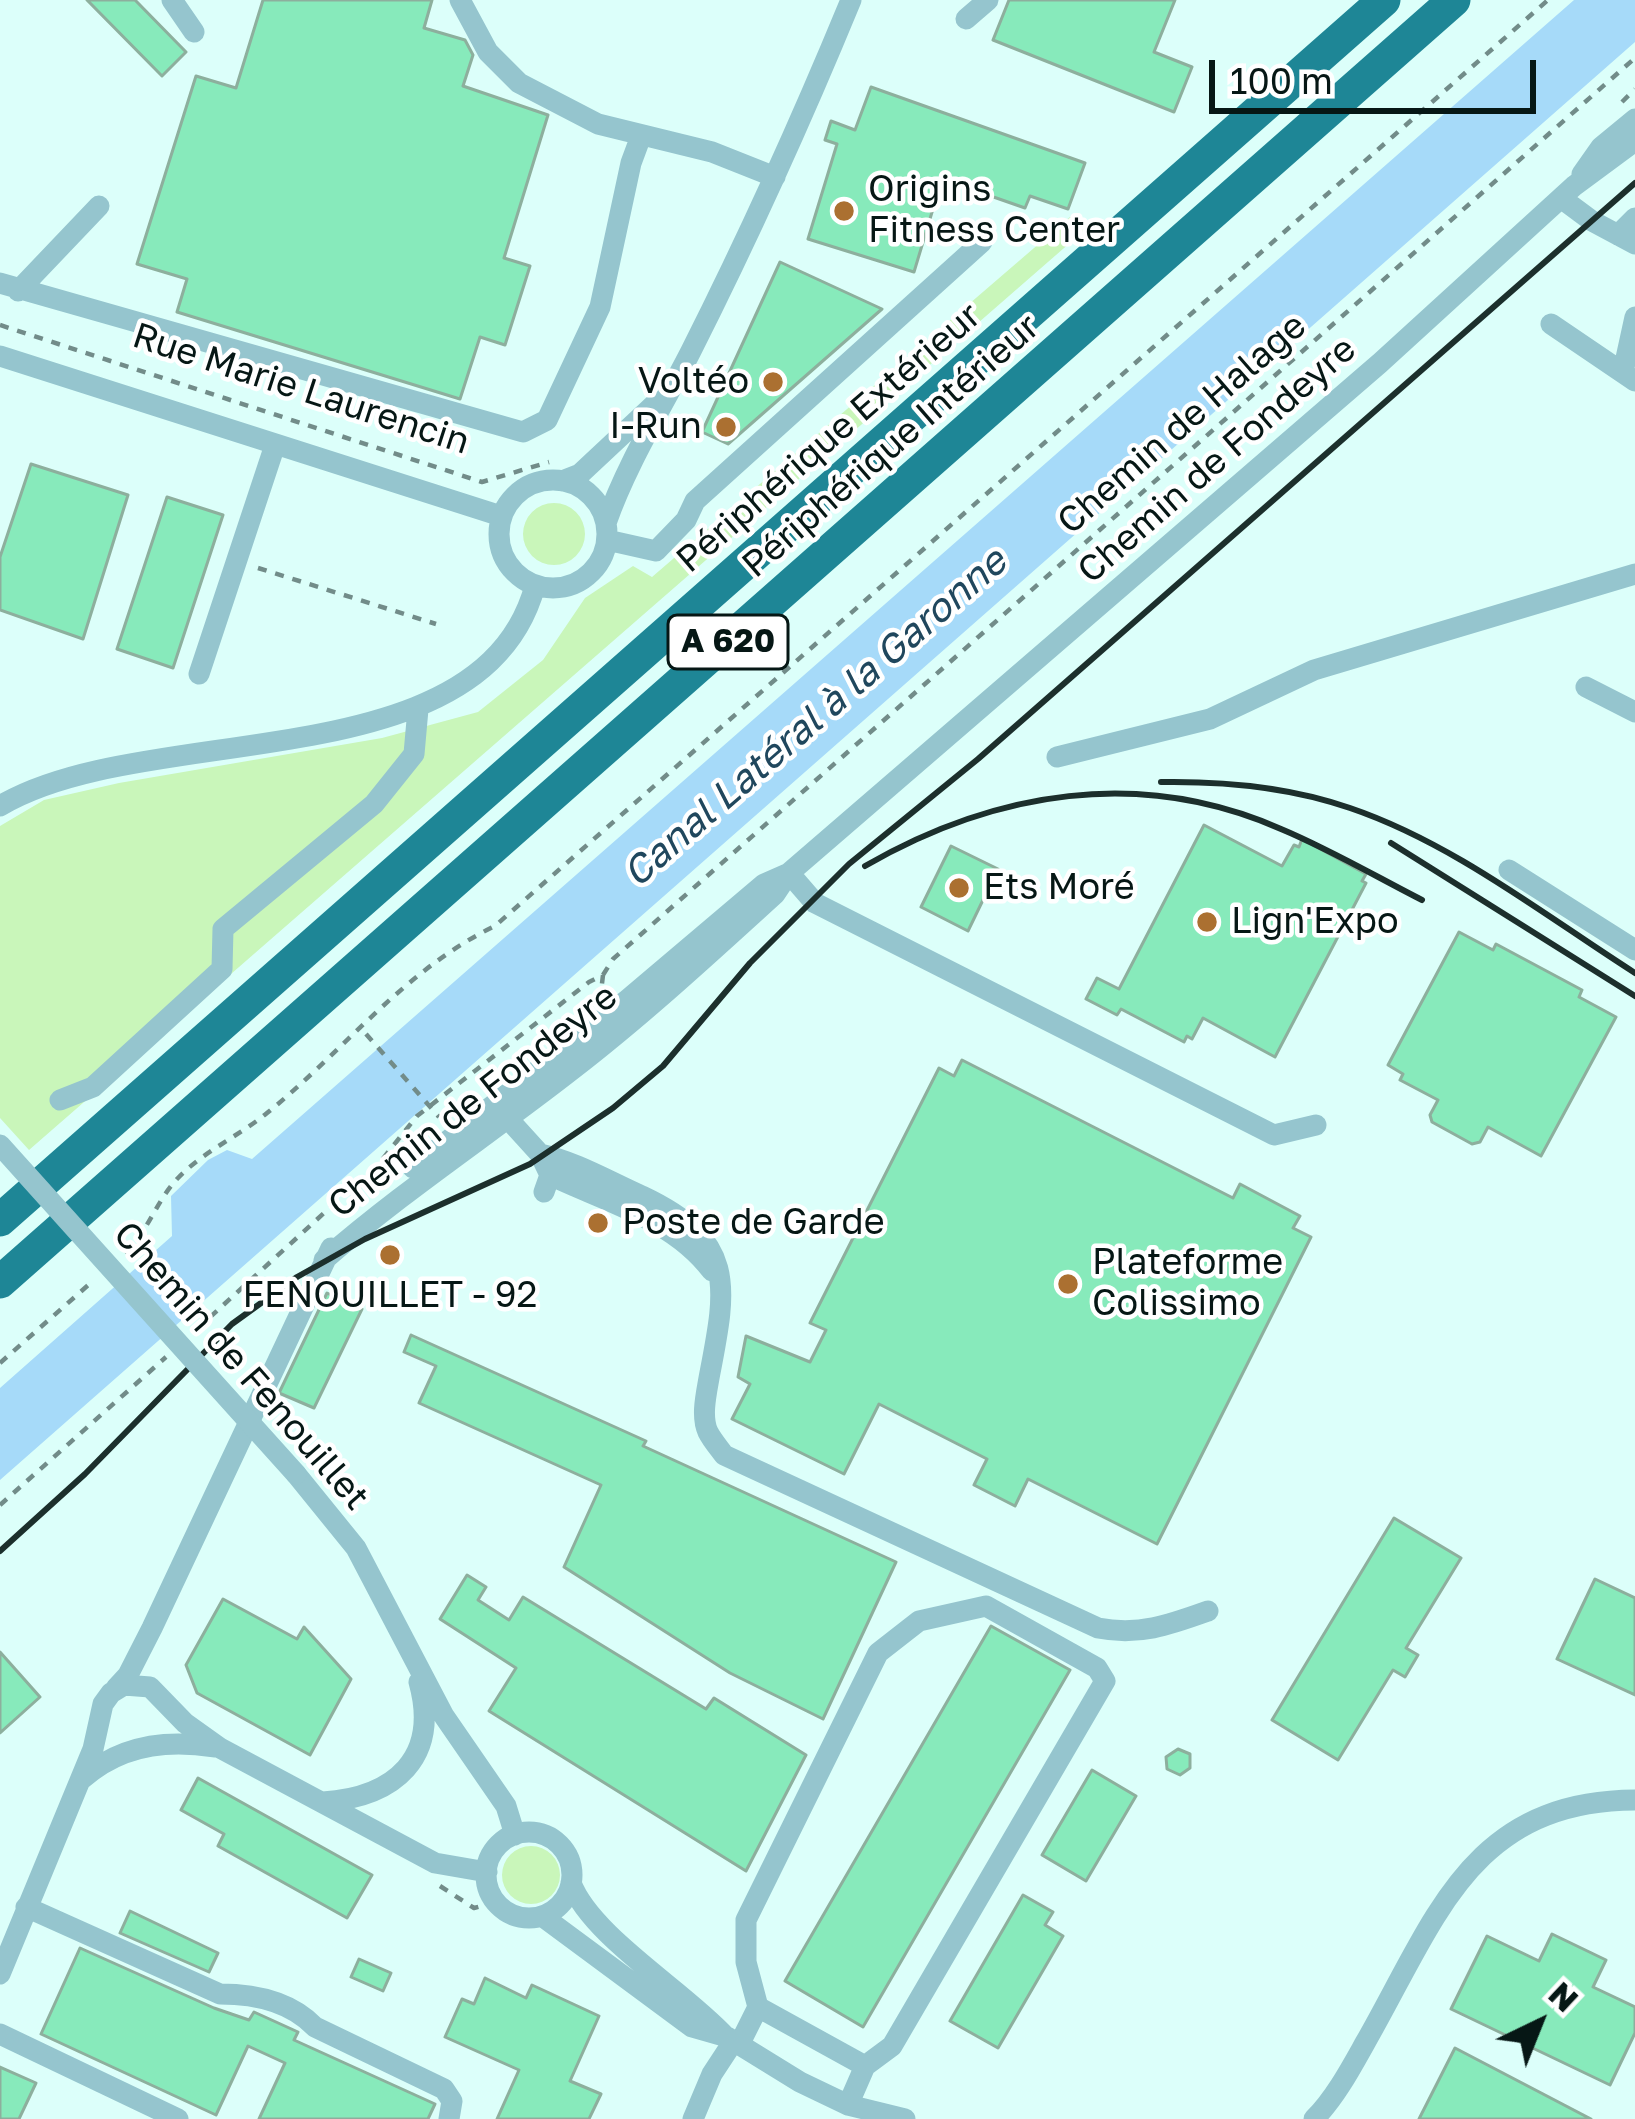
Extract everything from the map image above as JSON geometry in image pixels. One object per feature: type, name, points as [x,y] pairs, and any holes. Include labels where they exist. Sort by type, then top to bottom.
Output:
[{"type":"highway","name":"Périphérique Extérieur","points":[[0,1220],[1384,0]]},
{"type":"highway","name":"Périphérique Intérieur","points":[[0,1282],[1454,0]]},
{"type":"street","points":[[172,0],[194,32]]},
{"type":"street","points":[[460,0],[488,52],[519,83],[598,124],[712,152],[775,178]]},
{"type":"street","points":[[671,389],[580,474],[562,470],[519,492],[501,516],[498,538],[504,558],[517,575],[535,586],[554,589],[590,575],[602,559],[618,489],[671,389],[775,178],[851,0]]},
{"type":"street","points":[[966,19],[988,0]]},
{"type":"street","name":"Chemin de Fondeyre","points":[[1568,192],[1601,147],[1635,119]]},
{"type":"street","points":[[9,287],[524,432],[547,420],[600,307],[641,136]]},
{"type":"street","name":"Chemin de Fondeyre","points":[[116,1688],[152,1628],[324,1260],[357,1214],[502,1112],[764,884],[789,873],[1380,363],[1568,192],[1635,141]]},
{"type":"street","points":[[1568,192],[1626,240],[1635,218]]},
{"type":"street","points":[[9,287],[99,206]]},
{"type":"street","points":[[562,470],[595,500],[607,532],[656,551],[686,520],[694,501],[982,242]]},
{"type":"street","points":[[1550,324],[1629,377],[1635,316]]},
{"type":"street","name":"Rue Marie Laurencin","points":[[0,356],[501,516]]},
{"type":"street","points":[[199,674],[275,445]]},
{"type":"street","points":[[1057,757],[1210,719],[1314,670],[1635,574]]},
{"type":"street","points":[[0,806],[20,794],[108,769],[341,729],[418,709],[478,671],[512,640],[535,586]]},
{"type":"street","points":[[1586,687],[1635,712]]},
{"type":"street","points":[[60,1100],[93,1087],[222,970],[223,929],[374,804],[414,754],[418,709]]},
{"type":"street","points":[[1509,870],[1635,950]]},
{"type":"street","points":[[789,873],[815,902],[1274,1135],[1316,1125]]},
{"type":"street","points":[[502,1112],[545,1174],[567,1160],[677,1212],[699,1232],[717,1260],[720,1282],[716,1344],[705,1403],[706,1429],[724,1455],[1098,1628],[1125,1633],[1157,1629],[1208,1610]]},
{"type":"street","name":"Chemin de Fenouillet","points":[[0,1145],[340,1525],[444,1716],[506,1806],[515,1835]]},
{"type":"street","points":[[848,2105],[865,2066],[892,2046],[1105,1681],[1096,1668],[986,1606],[919,1621],[878,1652],[746,1920],[746,1962],[758,2007],[865,2066]]},
{"type":"street","points":[[152,1628],[151,1666],[169,1720],[158,1742]]},
{"type":"street","name":"Chemin de Fenouillet","points":[[321,1802],[355,1799],[377,1790],[408,1767],[421,1746],[426,1725],[424,1700],[409,1647]]},
{"type":"street","points":[[0,1975],[81,1779],[101,1725],[103,1704],[116,1688],[133,1683],[161,1698],[220,1748],[435,1863],[487,1872]]},
{"type":"street","points":[[101,1725],[109,1740],[131,1751]]},
{"type":"street","points":[[81,1779],[106,1760],[158,1742],[220,1748]]},
{"type":"street","points":[[1313,2119],[1354,2062],[1453,1890],[1479,1856],[1526,1822],[1552,1810],[1635,1800]]},
{"type":"street","points":[[571,1882],[558,1907],[542,1916],[522,1918],[500,1906],[489,1891],[487,1872],[495,1849],[515,1835],[539,1834],[554,1840],[568,1859],[571,1882],[585,1912],[733,2041]]},
{"type":"street","points":[[26,1907],[220,1994],[254,1994],[305,2016],[315,2027],[444,2089],[452,2101],[449,2119]]},
{"type":"street","points":[[542,1916],[692,2027],[733,2041],[848,2105],[905,2119]]},
{"type":"street","points":[[693,2119],[712,2074],[758,2007]]},
{"type":"street","points":[[0,2035],[178,2119]]},
{"type":"path","points":[[124,1253],[141,1239],[178,1178],[205,1154],[264,1116],[363,1031],[427,965],[495,926],[1548,0]]},
{"type":"path","name":"Chemin de Halage","points":[[191,1335],[381,1161],[417,1116],[603,975],[614,959],[1635,58]]},
{"type":"path","name":"Rue Marie Laurencin","points":[[0,325],[482,482],[562,470]]},
{"type":"path","points":[[236,560],[436,624]]},
{"type":"path","points":[[601,996],[603,975]]},
{"type":"path","points":[[534,1025],[545,1034]]},
{"type":"path","points":[[363,1031],[443,1118]]},
{"type":"path","points":[[0,1363],[107,1268]]},
{"type":"path","points":[[0,1504],[174,1350]]},
{"type":"green space","points":[[1070,217],[1087,228],[29,1150],[0,1118],[0,826],[44,800],[382,738],[478,712],[543,660],[585,598],[633,566],[652,577]]},
{"type":"green space","points":[[554,503],[576,512],[585,534],[576,556],[554,565],[532,556],[523,534],[532,512]]},
{"type":"green space","points":[[531,1846],[551,1855],[560,1875],[551,1895],[531,1904],[511,1895],[502,1875],[511,1855]]},
{"type":"water","name":"Canal Latéral à la Garonne","points":[[1574,0],[1635,0],[1635,42],[0,1480],[0,1388],[172,1236],[171,1196],[208,1160],[227,1150],[252,1159]]},
{"type":"building","points":[[87,0],[135,0],[186,52],[162,76]]},
{"type":"building","points":[[263,0],[432,0],[424,28],[465,40],[473,55],[463,86],[548,115],[504,258],[530,266],[505,345],[480,337],[460,399],[177,312],[187,279],[137,264],[196,76],[236,88]]},
{"type":"building","points":[[1009,0],[1175,0],[1154,52],[1192,67],[1174,112],[993,40]]},
{"type":"building","points":[[871,87],[1085,163],[1068,209],[1030,196],[1025,208],[942,179],[914,272],[808,239],[837,144],[825,140],[831,121],[855,130]]},
{"type":"building","points":[[780,262],[882,309],[728,444],[702,432]]},
{"type":"building","points":[[31,464],[128,495],[83,639],[0,610],[0,557]]},
{"type":"building","points":[[167,497],[223,515],[173,668],[117,649]]},
{"type":"building","points":[[1204,825],[1282,866],[1302,839],[1366,874],[1362,881],[1366,883],[1275,1057],[1203,1018],[1192,1039],[1187,1036],[1184,1042],[1121,1009],[1117,1015],[1086,999],[1097,978],[1119,989]]},
{"type":"building","name":"Ets Moré","points":[[951,846],[998,869],[968,931],[921,907]]},
{"type":"building","points":[[1459,932],[1493,950],[1496,944],[1582,990],[1579,997],[1616,1017],[1541,1156],[1488,1127],[1480,1142],[1472,1144],[1432,1122],[1430,1115],[1438,1100],[1400,1080],[1403,1074],[1388,1065]]},
{"type":"building","name":"Plateforme Colissimo","points":[[962,1060],[1233,1198],[1240,1184],[1300,1216],[1293,1228],[1311,1237],[1157,1544],[1028,1479],[1015,1506],[974,1485],[987,1459],[879,1404],[844,1474],[732,1419],[750,1384],[738,1377],[746,1336],[810,1362],[826,1330],[810,1323],[939,1068],[954,1076]]},
{"type":"building","points":[[327,1293],[362,1309],[314,1408],[279,1393]]},
{"type":"building","points":[[411,1335],[646,1441],[643,1446],[896,1562],[823,1719],[730,1673],[564,1567],[601,1485],[419,1403],[436,1366],[404,1352]]},
{"type":"building","points":[[1394,1518],[1461,1558],[1406,1648],[1418,1655],[1405,1677],[1393,1670],[1338,1760],[1272,1720]]},
{"type":"building","points":[[467,1575],[486,1587],[478,1600],[509,1620],[523,1597],[706,1709],[714,1698],[806,1755],[746,1871],[489,1711],[516,1668],[440,1619]]},
{"type":"building","points":[[1595,1579],[1635,1598],[1635,1695],[1557,1659]]},
{"type":"building","points":[[223,1599],[297,1639],[304,1627],[351,1679],[310,1755],[197,1693],[186,1665]]},
{"type":"building","points":[[991,1626],[1070,1670],[863,2027],[785,1981]]},
{"type":"building","points":[[0,1652],[40,1697],[0,1733]]},
{"type":"building","points":[[1178,1749],[1190,1754],[1190,1768],[1180,1775],[1167,1769],[1166,1757]]},
{"type":"building","points":[[1092,1770],[1136,1796],[1086,1881],[1042,1855]]},
{"type":"building","points":[[198,1778],[372,1875],[347,1918],[218,1846],[224,1834],[181,1810]]},
{"type":"building","points":[[1023,1895],[1053,1912],[1045,1925],[1063,1936],[998,2048],[950,2021]]},
{"type":"building","points":[[130,1911],[218,1953],[209,1972],[120,1933]]},
{"type":"building","points":[[1552,1934],[1606,1960],[1593,1987],[1635,2007],[1635,2033],[1610,2085],[1451,2009],[1487,1936],[1539,1961]]},
{"type":"building","points":[[80,1948],[214,2008],[249,2020],[254,2012],[298,2032],[294,2040],[435,2104],[428,2119],[259,2119],[285,2063],[248,2046],[216,2115],[41,2034]]},
{"type":"building","points":[[359,1959],[391,1973],[383,1991],[351,1977]]},
{"type":"building","points":[[485,1978],[526,1998],[532,1985],[599,2016],[570,2081],[601,2094],[589,2119],[497,2119],[519,2070],[445,2037],[462,1999],[474,2004]]},
{"type":"building","points":[[1455,2048],[1591,2119],[1419,2119]]},
{"type":"building","points":[[0,2067],[36,2083],[19,2119],[0,2119]]},
{"type":"railway","points":[[0,1551],[85,1474],[232,1324],[297,1277],[365,1239],[530,1164],[613,1108],[663,1066],[750,963],[849,864],[978,759],[1635,183]]},
{"type":"railway","points":[[1161,782],[1281,790],[1388,823],[1461,860],[1635,973]]},
{"type":"railway","points":[[865,866],[914,840],[1017,805],[1122,794],[1175,798],[1228,810],[1299,837],[1422,900]]},
{"type":"railway","points":[[1391,843],[1635,996]]},
{"type":"place","name":"Origins Fitness Center","points":[[844,211]]},
{"type":"place","name":"Voltéo","points":[[773,382]]},
{"type":"place","name":"I-Run","points":[[726,427]]},
{"type":"place","name":"Ets Moré","points":[[959,888]]},
{"type":"place","name":"Lign'Expo","points":[[1207,922]]},
{"type":"place","name":"Poste de Garde","points":[[598,1223]]},
{"type":"place","name":"FENOUILLET - 92","points":[[390,1255]]},
{"type":"place","name":"Plateforme Colissimo","points":[[1068,1284]]}]
